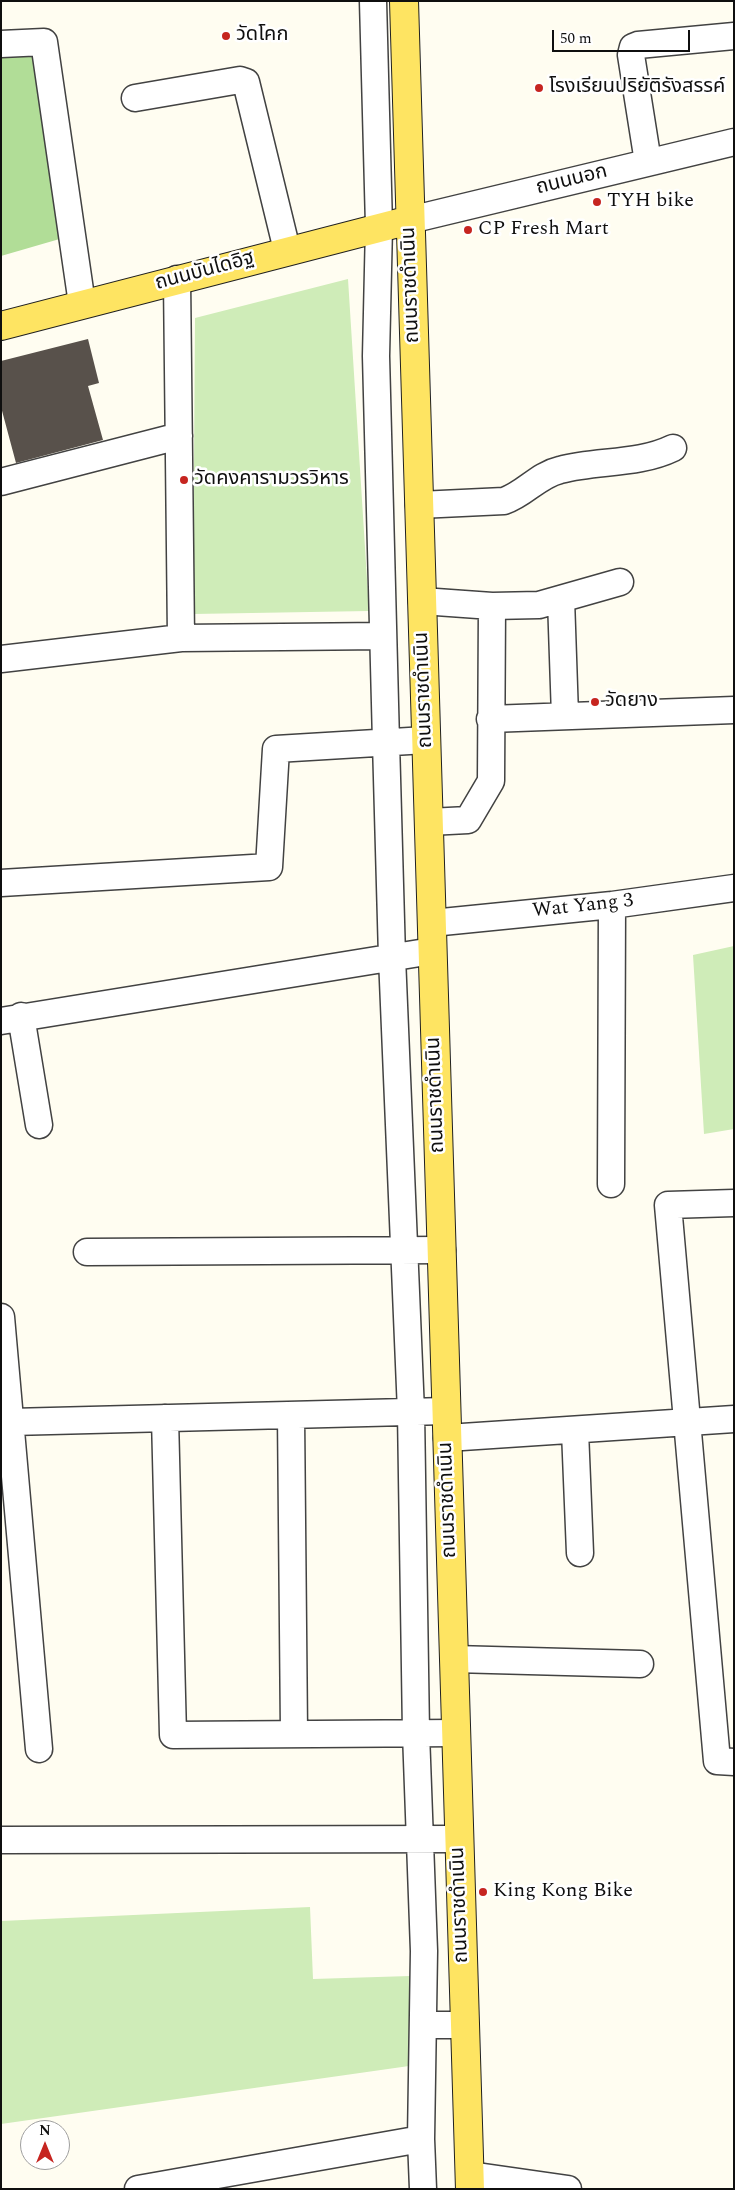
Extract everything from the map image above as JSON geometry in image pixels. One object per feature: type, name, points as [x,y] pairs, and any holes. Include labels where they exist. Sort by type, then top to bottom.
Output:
[{"type":"main road","name":"ถนนราชดำเนิน","points":[[404,1],[470,2182]]},
{"type":"main road","name":"ถนนบันไดอิฐ","points":[[1,326],[379,226],[410,220]]},
{"type":"street","points":[[373,1],[379,226],[376,356],[383,636],[392,957],[411,1412],[416,1733],[424,1951],[421,2139],[423,2189]]},
{"type":"street","points":[[648,162],[632,55],[633,48],[638,45],[734,36]]},
{"type":"street","points":[[1,44],[44,42],[82,304]]},
{"type":"street","points":[[135,98],[240,80],[246,82],[287,250]]},
{"type":"street","name":"ถนนนอก","points":[[410,220],[734,142]]},
{"type":"street","points":[[178,279],[181,638]]},
{"type":"street","points":[[1,482],[179,436]]},
{"type":"street","points":[[380,510],[504,501],[517,496],[545,475],[560,470],[626,460],[673,448]]},
{"type":"street","points":[[422,601],[492,606],[539,605],[620,582]]},
{"type":"street","points":[[561,599],[565,716]]},
{"type":"street","points":[[429,822],[468,820],[478,807],[491,781],[492,758],[489,738],[492,606]]},
{"type":"street","points":[[1,658],[181,638],[383,636]]},
{"type":"street","points":[[490,719],[734,710]]},
{"type":"street","points":[[1,883],[269,867],[276,750],[426,740]]},
{"type":"street","name":"Wat Yang 3","points":[[432,923],[612,905],[734,888]]},
{"type":"street","points":[[611,1184],[612,905]]},
{"type":"street","points":[[39,1125],[11,1018],[432,951]]},
{"type":"street","points":[[734,1203],[668,1205],[717,1761],[734,1762]]},
{"type":"street","points":[[87,1252],[442,1250]]},
{"type":"street","points":[[1,1317],[39,1749]]},
{"type":"street","points":[[11,1422],[446,1411]]},
{"type":"street","points":[[291,1415],[294,1733]]},
{"type":"street","points":[[165,1418],[173,1735],[456,1733]]},
{"type":"street","points":[[447,1438],[734,1419]]},
{"type":"street","points":[[575,1430],[580,1553]]},
{"type":"street","points":[[413,1570],[451,1568]]},
{"type":"street","points":[[454,1659],[640,1664]]},
{"type":"street","points":[[1,1840],[459,1839]]},
{"type":"street","points":[[423,2025],[465,2025]]},
{"type":"street","points":[[138,2189],[421,2139]]},
{"type":"street","points":[[470,2182],[568,2189]]},
{"type":"green space","points":[[36,51],[63,238],[1,256],[1,53]]},
{"type":"green space","points":[[348,279],[369,611],[193,614],[195,318]]},
{"type":"green space","points":[[734,946],[734,1129],[704,1134],[693,955]]},
{"type":"green space","points":[[310,1907],[313,1979],[410,1976],[409,2066],[1,2124],[1,1921]]},
{"type":"building","points":[[88,339],[99,383],[88,386],[103,440],[16,463],[1,407],[1,361]]},
{"type":"place","name":"วัดโคก","points":[[226,36]]},
{"type":"place","name":"โรงเรียนปริยัติรังสรรค์","points":[[539,88]]},
{"type":"place","name":"TYH bike","points":[[597,202]]},
{"type":"place","name":"CP Fresh Mart","points":[[468,230]]},
{"type":"place","name":"วัดคงคารามวรวิหาร","points":[[184,480]]},
{"type":"place","name":"วัดยาง","points":[[595,702]]},
{"type":"place","name":"King Kong Bike","points":[[483,1892]]}]
